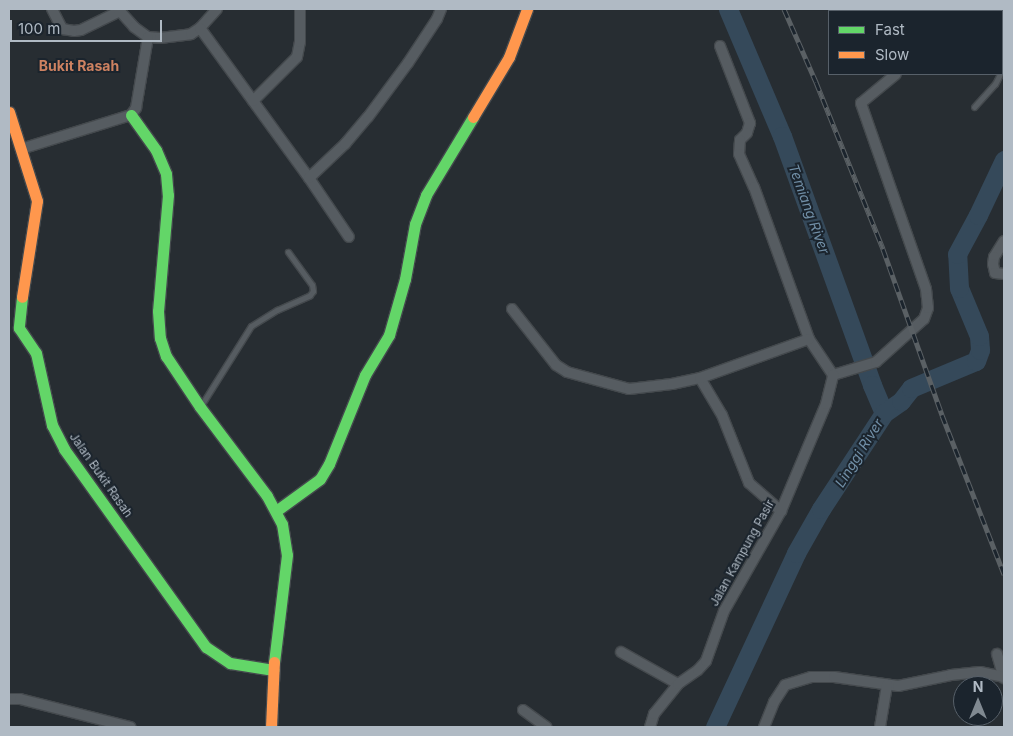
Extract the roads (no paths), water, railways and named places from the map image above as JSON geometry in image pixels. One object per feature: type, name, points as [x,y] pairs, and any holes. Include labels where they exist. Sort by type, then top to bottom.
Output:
[{"type":"street","points":[[52,9],[62,29],[74,31],[81,30],[119,10],[148,37],[176,37],[200,28],[217,9]]},
{"type":"street","points":[[253,101],[297,58],[300,42],[300,9]]},
{"type":"street","points":[[309,178],[345,144],[368,118],[408,63],[441,9]]},
{"type":"street","points":[[276,511],[320,479],[325,472],[364,375],[376,360],[389,335],[402,294],[415,224],[426,194],[509,57],[526,9]]},
{"type":"street","points":[[200,28],[309,178],[349,237]]},
{"type":"street","points":[[21,149],[131,116],[136,108],[148,37]]},
{"type":"street","points":[[720,46],[750,123],[748,133],[740,140],[739,154],[754,187],[808,339],[833,375],[876,362],[924,319],[928,308],[926,289],[861,103],[895,75]]},
{"type":"street","name":"Jalan Bukit Rasah","points":[[9,112],[37,201],[19,314],[19,328],[36,353],[52,426],[64,449],[206,647],[230,663],[273,670]]},
{"type":"street","points":[[131,116],[156,150],[166,174],[168,195],[158,311],[160,338],[166,356],[200,407],[267,496],[282,524],[287,555],[273,670],[272,727]]},
{"type":"street","points":[[1004,241],[994,257],[993,264],[995,273],[1004,274]]},
{"type":"street","points":[[512,309],[556,365],[567,372],[629,389],[700,378],[808,339]]},
{"type":"street","name":"Jalan Kampung Pasir","points":[[650,727],[654,714],[678,684],[698,670],[706,661],[724,611],[781,511],[826,404],[833,375]]},
{"type":"street","points":[[700,378],[722,415],[748,483],[781,511]]},
{"type":"street","points":[[621,652],[678,684]]},
{"type":"street","points":[[764,727],[774,702],[785,685],[796,680],[811,676],[834,677],[898,686],[951,675],[980,672],[1004,677],[997,654]]},
{"type":"street","points":[[880,727],[887,685]]},
{"type":"street","points":[[9,699],[20,699],[130,727]]},
{"type":"street","points":[[523,710],[546,727]]},
{"type":"lane","points":[[974,107],[995,84],[1000,75]]},
{"type":"lane","points":[[200,407],[251,326],[277,310],[310,295],[313,291],[312,285],[288,252]]},
{"type":"waterway","name":"Temiang River","points":[[728,9],[782,136],[872,385],[884,413]]},
{"type":"waterway","name":"Linggi River","points":[[715,727],[796,553],[821,509],[884,413],[901,401],[911,388],[976,361],[980,350],[979,336],[959,288],[957,254],[1004,160]]},
{"type":"railway","points":[[784,9],[816,82],[883,249],[942,415],[1004,574]]},
{"type":"district","name":"Bukit Rasah","points":[[79,66]]}]
